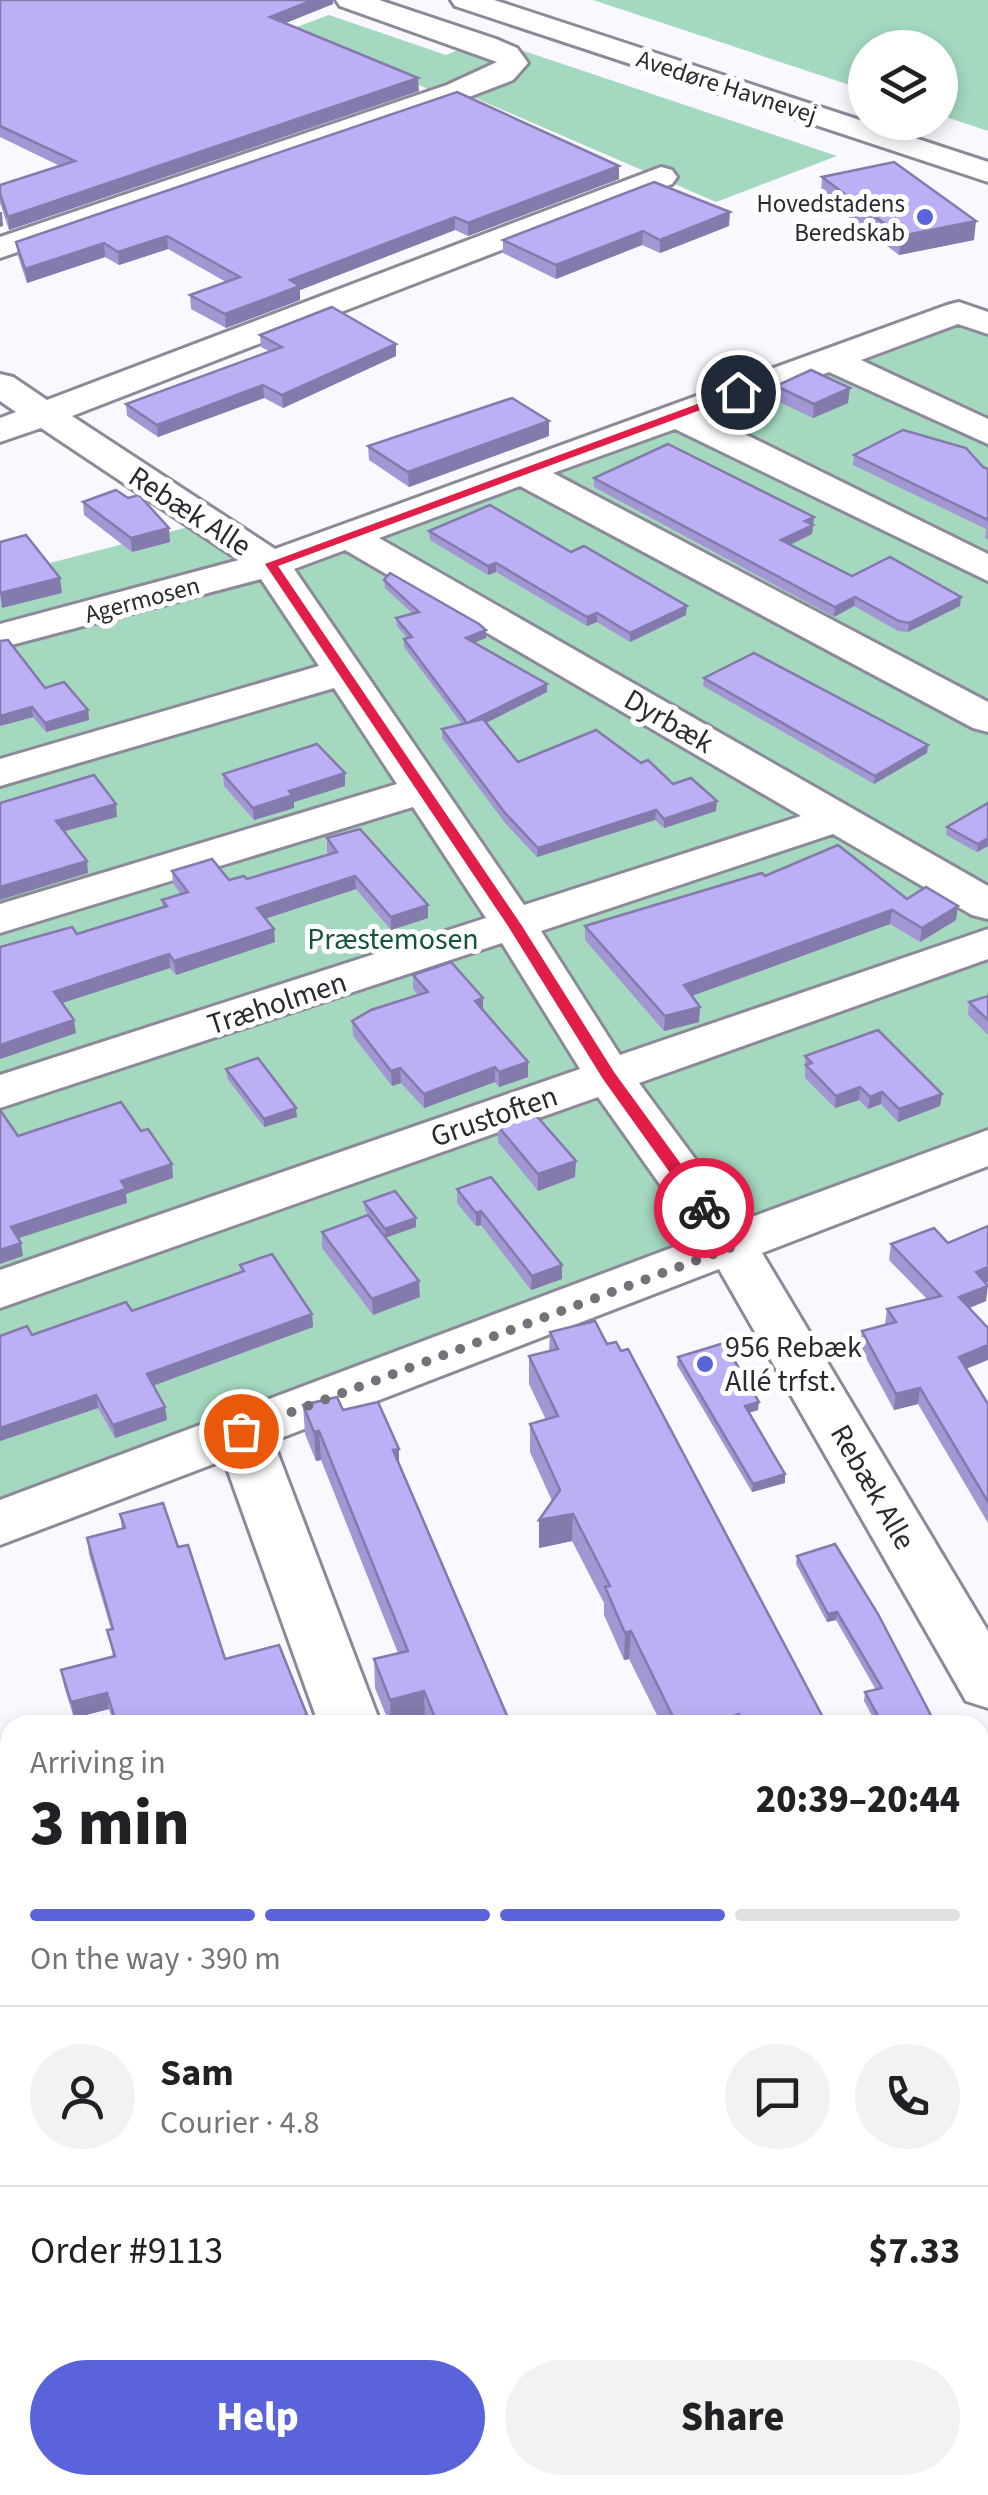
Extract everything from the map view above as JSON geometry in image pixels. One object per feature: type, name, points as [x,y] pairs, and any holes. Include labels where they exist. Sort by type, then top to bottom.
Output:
[{"type":"street","points":[[0,248],[458,91],[502,74],[513,63],[507,54],[486,45],[350,0]]},
{"type":"street","name":"Avedøre Havnevej","points":[[465,0],[988,172]]},
{"type":"street","name":"Avedøre Havnevej","points":[[539,0],[848,102]]},
{"type":"street","points":[[958,138],[988,148]]},
{"type":"street","points":[[0,432],[661,177]]},
{"type":"street","name":"Agermosen","points":[[0,636],[271,564],[830,358],[974,318]]},
{"type":"street","points":[[830,358],[988,433]]},
{"type":"street","name":"Rebæk Alle","points":[[0,385],[271,564],[515,926],[608,1075],[732,1247],[988,1684]]},
{"type":"street","points":[[676,415],[988,569]]},
{"type":"street","points":[[522,472],[988,720]]},
{"type":"street","name":"Dyrbæk","points":[[350,537],[988,905]]},
{"type":"street","points":[[0,773],[345,672]]},
{"type":"street","points":[[0,919],[424,790]]},
{"type":"street","name":"Træholmen","points":[[0,1092],[838,818]]},
{"type":"street","name":"Grustoften","points":[[0,1290],[988,943]]},
{"type":"street","points":[[0,1523],[988,1148]]},
{"type":"street","points":[[241,1431],[346,1715]]},
{"type":"green space","points":[[593,0],[988,0],[988,131],[958,121],[958,30],[848,30],[848,84]]},
{"type":"green space","points":[[329,15],[446,55],[467,46],[495,60],[496,67],[432,91],[294,28]]},
{"type":"green space","points":[[509,46],[837,156],[716,202],[468,95],[504,83],[518,72],[525,56]]},
{"type":"green space","name":"Præstemosen","points":[[963,319],[988,330],[988,1131],[0,1505],[0,576],[192,526],[259,573]]},
{"type":"building","points":[[0,0],[313,0],[270,17],[418,78],[8,217],[0,185],[75,161],[0,126]]},
{"type":"building","points":[[457,92],[619,166],[468,223],[455,217],[290,280],[300,286],[225,314],[190,295],[240,277],[167,236],[118,252],[104,243],[25,269],[16,242]]},
{"type":"building","points":[[894,162],[976,221],[901,236],[822,177]]},
{"type":"building","points":[[654,182],[730,212],[660,240],[643,231],[556,265],[503,240]]},
{"type":"building","points":[[332,307],[396,344],[282,395],[263,385],[157,425],[126,404],[282,347],[260,335]]},
{"type":"building","points":[[811,370],[850,388],[814,404],[776,386]]},
{"type":"building","points":[[512,398],[549,421],[408,472],[368,446]]},
{"type":"building","points":[[903,430],[966,448],[988,469],[988,520],[854,455]]},
{"type":"building","points":[[668,444],[814,517],[805,521],[813,525],[781,540],[852,576],[890,557],[961,597],[909,623],[855,597],[835,607],[594,478]]},
{"type":"building","points":[[116,490],[128,498],[139,495],[169,528],[131,538],[83,502]]},
{"type":"building","points":[[490,505],[571,552],[584,546],[687,606],[630,633],[597,613],[587,617],[496,563],[488,566],[429,531]]},
{"type":"building","points":[[26,535],[60,578],[0,593],[0,542]]},
{"type":"building","points":[[390,573],[479,624],[486,630],[466,638],[547,684],[467,723],[404,639],[412,637],[396,618],[419,612],[384,580]]},
{"type":"building","points":[[8,640],[45,688],[64,682],[88,710],[45,723],[32,707],[0,716],[0,641]]},
{"type":"building","points":[[754,653],[928,745],[875,776],[704,678]]},
{"type":"building","points":[[483,719],[518,762],[596,730],[641,763],[648,760],[673,784],[691,778],[717,801],[664,819],[656,810],[538,848],[505,813],[442,729]]},
{"type":"building","points":[[317,744],[345,773],[289,791],[293,795],[253,808],[223,774]]},
{"type":"building","points":[[94,775],[116,804],[56,821],[87,861],[0,887],[0,803]]},
{"type":"building","points":[[988,803],[988,838],[978,844],[947,827]]},
{"type":"building","points":[[360,829],[428,905],[391,917],[355,876],[257,908],[274,929],[174,961],[169,954],[54,992],[74,1020],[0,1045],[0,947],[72,927],[77,934],[167,906],[162,900],[188,892],[172,871],[212,859],[229,880],[244,876],[247,879],[337,852],[327,838]]},
{"type":"building","points":[[838,845],[907,899],[926,887],[958,906],[922,928],[892,910],[684,985],[700,1007],[665,1016],[585,926],[762,873],[765,876]]},
{"type":"building","points":[[451,962],[483,998],[475,1001],[528,1062],[499,1072],[495,1067],[424,1094],[400,1068],[391,1071],[352,1021],[371,1010],[428,992],[413,975]]},
{"type":"building","points":[[988,996],[988,1020],[969,1002]]},
{"type":"building","points":[[878,1030],[942,1094],[899,1109],[882,1092],[870,1097],[860,1087],[836,1096],[806,1065],[812,1063],[805,1056]]},
{"type":"building","points":[[258,1058],[296,1108],[264,1119],[226,1069]]},
{"type":"building","points":[[121,1102],[141,1131],[148,1129],[172,1164],[121,1181],[126,1189],[11,1227],[21,1243],[0,1250],[0,1110],[18,1136]]},
{"type":"building","points":[[534,1113],[576,1161],[538,1174],[498,1126]]},
{"type":"building","points":[[491,1177],[562,1265],[532,1276],[481,1211],[476,1213],[457,1189]]},
{"type":"building","points":[[395,1191],[416,1218],[385,1229],[364,1202]]},
{"type":"building","points":[[368,1215],[419,1281],[372,1299],[322,1232]]},
{"type":"building","points":[[988,1226],[988,1267],[976,1272],[988,1286],[959,1297],[988,1328],[988,1345],[959,1357],[988,1404],[988,1502],[920,1388],[896,1394],[862,1331],[896,1322],[887,1309],[941,1296],[891,1244],[934,1228],[948,1243]]},
{"type":"building","points":[[272,1254],[312,1314],[147,1374],[165,1407],[113,1425],[96,1395],[0,1428],[0,1336],[27,1326],[32,1335],[126,1302],[132,1311],[244,1271],[240,1265]]},
{"type":"building","points":[[595,1321],[607,1344],[616,1342],[621,1351],[628,1349],[822,1715],[672,1715],[631,1631],[625,1633],[605,1587],[610,1586],[573,1514],[539,1520],[560,1490],[530,1424],[558,1416],[529,1356],[558,1349],[550,1332]]},
{"type":"building","points":[[724,1343],[759,1402],[745,1406],[785,1474],[753,1484],[678,1357]]},
{"type":"building","points":[[337,1397],[343,1410],[378,1402],[399,1449],[393,1450],[507,1715],[434,1715],[424,1691],[390,1700],[374,1659],[408,1651],[319,1431],[314,1432],[303,1405]]},
{"type":"building","points":[[163,1503],[178,1547],[188,1545],[225,1659],[279,1645],[307,1715],[114,1715],[107,1693],[71,1702],[61,1670],[115,1656],[107,1630],[113,1629],[87,1538],[125,1528],[120,1514]]},
{"type":"building","points":[[835,1544],[878,1614],[931,1715],[878,1715],[865,1692],[882,1688],[837,1612],[828,1614],[797,1556]]},
{"type":"way so far","points":[[241,1431],[732,1247],[704,1208]]},
{"type":"place","name":"Hovedstadens Beredskab","points":[[925,217]]},
{"type":"place","name":"956 Rebæk Allé trfst.","points":[[705,1364]]},
{"type":"route","points":[[704,1208],[608,1075],[515,926],[271,564],[738,392]]}]
